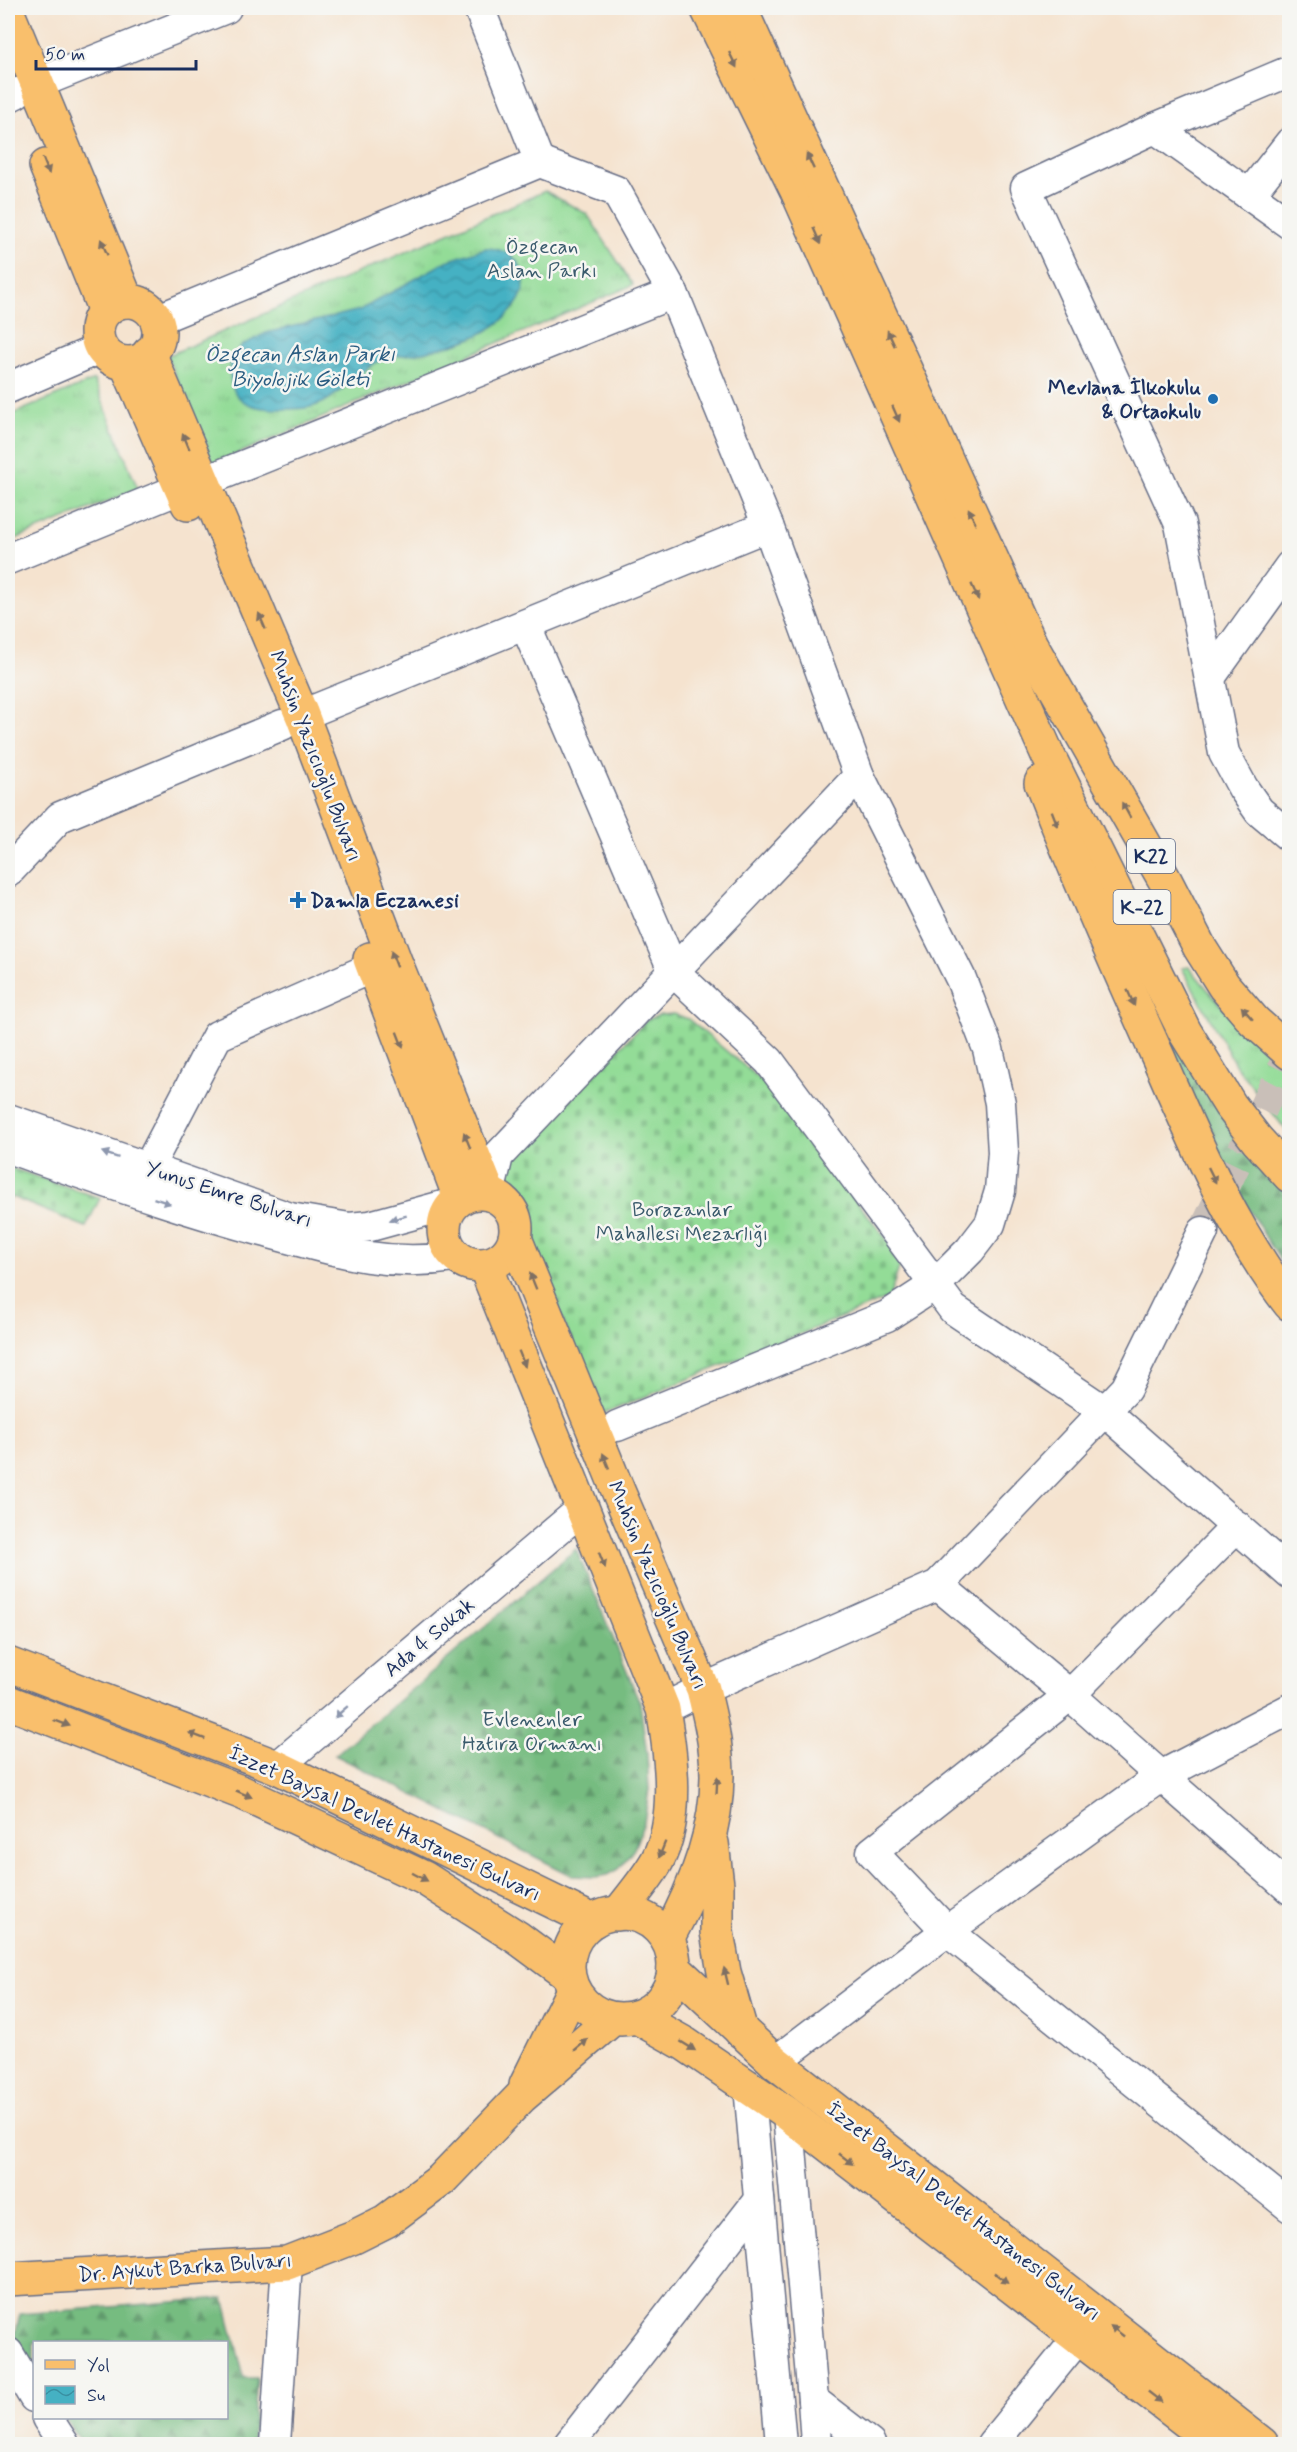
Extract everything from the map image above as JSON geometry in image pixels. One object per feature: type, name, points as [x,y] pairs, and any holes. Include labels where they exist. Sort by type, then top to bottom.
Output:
[{"type":"main road","points":[[707,8],[797,191],[1015,682],[1030,755],[1076,875],[1198,1148],[1229,1209],[1290,1304]]},
{"type":"main road","points":[[740,8],[1031,645]]},
{"type":"main road","points":[[8,13],[17,87],[116,306]]},
{"type":"main road","points":[[142,305],[151,311],[156,320],[157,341],[126,355],[97,329],[116,306],[142,305]]},
{"type":"main road","name":"Muhsin Yazıcıoğlu Bulvarı","points":[[126,355],[193,485],[394,961],[468,1198]]},
{"type":"main road","name":"K-22","points":[[1031,645],[1052,715],[1167,958],[1226,1065],[1244,1093],[1290,1150]]},
{"type":"main road","name":"K22","points":[[1031,645],[1218,977],[1254,1021],[1290,1053]]},
{"type":"main road","name":"K-22","points":[[1015,682],[1185,1032],[1230,1105],[1257,1140],[1290,1176]]},
{"type":"main road","points":[[292,720],[373,967],[468,1198]]},
{"type":"main road","points":[[468,1198],[499,1198],[508,1206],[516,1227],[515,1238],[504,1256],[470,1261],[444,1240],[443,1230],[448,1211],[468,1198]]},
{"type":"main road","name":"Muhsin Yazıcıoğlu Bulvarı","points":[[515,1238],[619,1493],[703,1689],[712,1722],[717,1775],[716,1806],[671,1954]]},
{"type":"main road","name":"Muhsin Yazıcıoğlu Bulvarı","points":[[470,1261],[585,1518],[663,1709],[670,1754],[670,1820],[665,1841],[657,1860],[606,1917]]},
{"type":"main road","name":"İzzet Baysal Devlet Hastanesi Bulvarı","points":[[8,1664],[286,1771],[606,1917]]},
{"type":"main road","name":"İzzet Baysal Devlet Hastanesi Bulvarı","points":[[8,1702],[243,1793],[424,1878],[518,1938],[571,1982]]},
{"type":"main road","points":[[711,1826],[717,1885],[717,1932],[724,1972],[741,2032]]},
{"type":"main road","points":[[606,1917],[642,1917],[657,1926],[671,1954],[670,1987],[662,2001],[649,2012],[625,2018],[601,2016],[587,2008],[571,1982],[567,1963],[571,1946],[580,1932],[606,1917]]},
{"type":"main road","name":"İzzet Baysal Devlet Hastanesi Bulvarı","points":[[671,1954],[741,2032],[774,2062],[1262,2445]]},
{"type":"main road","name":"Dr. Aykut Barka Bulvarı","points":[[521,2097],[571,1982]]},
{"type":"main road","name":"İzzet Baysal Devlet Hastanesi Bulvarı","points":[[625,2018],[685,2044],[788,2114],[1216,2445]]},
{"type":"main road","name":"Dr. Aykut Barka Bulvarı","points":[[8,2279],[287,2263],[354,2237],[387,2221],[415,2202],[474,2148],[521,2097],[625,2018]]},
{"type":"street","points":[[17,87],[226,8]]},
{"type":"street","points":[[479,8],[540,162]]},
{"type":"street","points":[[1290,71],[1155,128],[1026,188],[1179,524],[1211,676],[1224,753],[1259,812],[1290,837]]},
{"type":"street","points":[[1155,128],[1290,224]]},
{"type":"street","points":[[1249,195],[1290,143]]},
{"type":"street","points":[[156,320],[540,162],[616,191],[673,293],[768,526],[859,776],[961,979],[988,1050],[1000,1104],[1003,1152],[1000,1191],[990,1224],[970,1250],[936,1284],[886,1316],[617,1426]]},
{"type":"street","points":[[8,559],[673,293]]},
{"type":"street","points":[[8,388],[126,355]]},
{"type":"street","points":[[8,872],[60,817],[768,526]]},
{"type":"street","points":[[1211,676],[1290,567]]},
{"type":"street","points":[[526,626],[674,972],[769,1061],[953,1309],[1106,1412],[1290,1574]]},
{"type":"street","points":[[468,1198],[498,1156],[859,776]]},
{"type":"street","points":[[148,1168],[217,1035],[373,967]]},
{"type":"street","name":"Yunus Emre Bulvarı","points":[[8,1119],[290,1218],[349,1228],[370,1226],[468,1198]]},
{"type":"street","points":[[8,1148],[208,1216],[346,1254],[388,1261],[470,1261]]},
{"type":"street","points":[[663,1709],[938,1585],[1126,1389],[1203,1232]]},
{"type":"street","name":"Ada 4 Sokak","points":[[286,1771],[585,1518]]},
{"type":"street","points":[[1237,1526],[1070,1695],[872,1852],[947,1931],[1290,2207]]},
{"type":"street","points":[[938,1585],[1070,1695],[1290,1889]]},
{"type":"street","points":[[774,2062],[947,1931],[1161,1776],[1290,1709]]},
{"type":"street","points":[[749,2086],[782,2445]]},
{"type":"street","points":[[788,2114],[816,2445]]},
{"type":"street","points":[[569,2445],[759,2200]]},
{"type":"street","points":[[275,2445],[287,2263]]},
{"type":"street","points":[[992,2445],[1078,2338]]},
{"type":"street","points":[[8,2354],[33,2395]]},
{"type":"street","points":[[813,2400],[870,2445]]},
{"type":"street","points":[[48,2419],[64,2445]]},
{"type":"green space","name":"Özgecan Aslan Parkı","points":[[545,191],[587,214],[633,285],[213,464],[167,356]]},
{"type":"green space","points":[[94,380],[138,489],[8,542],[8,416]]},
{"type":"green space","points":[[1114,913],[1261,1165],[1289,1194],[1289,1274],[1242,1197],[1198,1116],[1165,1043]]},
{"type":"green space","points":[[1189,967],[1236,1022],[1289,1071],[1289,1134],[1236,1066],[1182,968]]},
{"type":"green space","name":"Borazanlar Mahallesi Mezarlığı","points":[[674,1014],[688,1019],[761,1080],[902,1259],[889,1298],[602,1414],[500,1171],[647,1020],[660,1015]]},
{"type":"green space","points":[[8,1167],[100,1198],[86,1227],[12,1197],[8,1201]]},
{"type":"green space","name":"Evlenenler Hatıra Ormanı","points":[[576,1549],[640,1703],[647,1754],[649,1790],[644,1822],[634,1849],[619,1869],[608,1875],[596,1877],[573,1876],[335,1755]]},
{"type":"green space","points":[[224,2298],[244,2378],[257,2378],[252,2444],[82,2444],[66,2419],[228,2419],[228,2341],[33,2341],[33,2365],[15,2336],[20,2314]]},
{"type":"water","name":"Özgecan Aslan Parkı Biyolojik Göleti","points":[[486,248],[501,250],[514,257],[522,270],[524,283],[521,296],[510,312],[487,330],[445,347],[381,360],[365,369],[330,398],[313,406],[287,409],[257,407],[247,403],[234,391],[231,382],[231,356],[243,345],[266,333],[360,310],[447,261]]},
{"type":"tunnel","points":[[1203,1232],[1290,1052]]},
{"type":"place","name":"Mevlana İlkokulu & Ortaokulu","points":[[1213,399]]},
{"type":"place","name":"Damla Eczanesi","points":[[298,900]]}]
